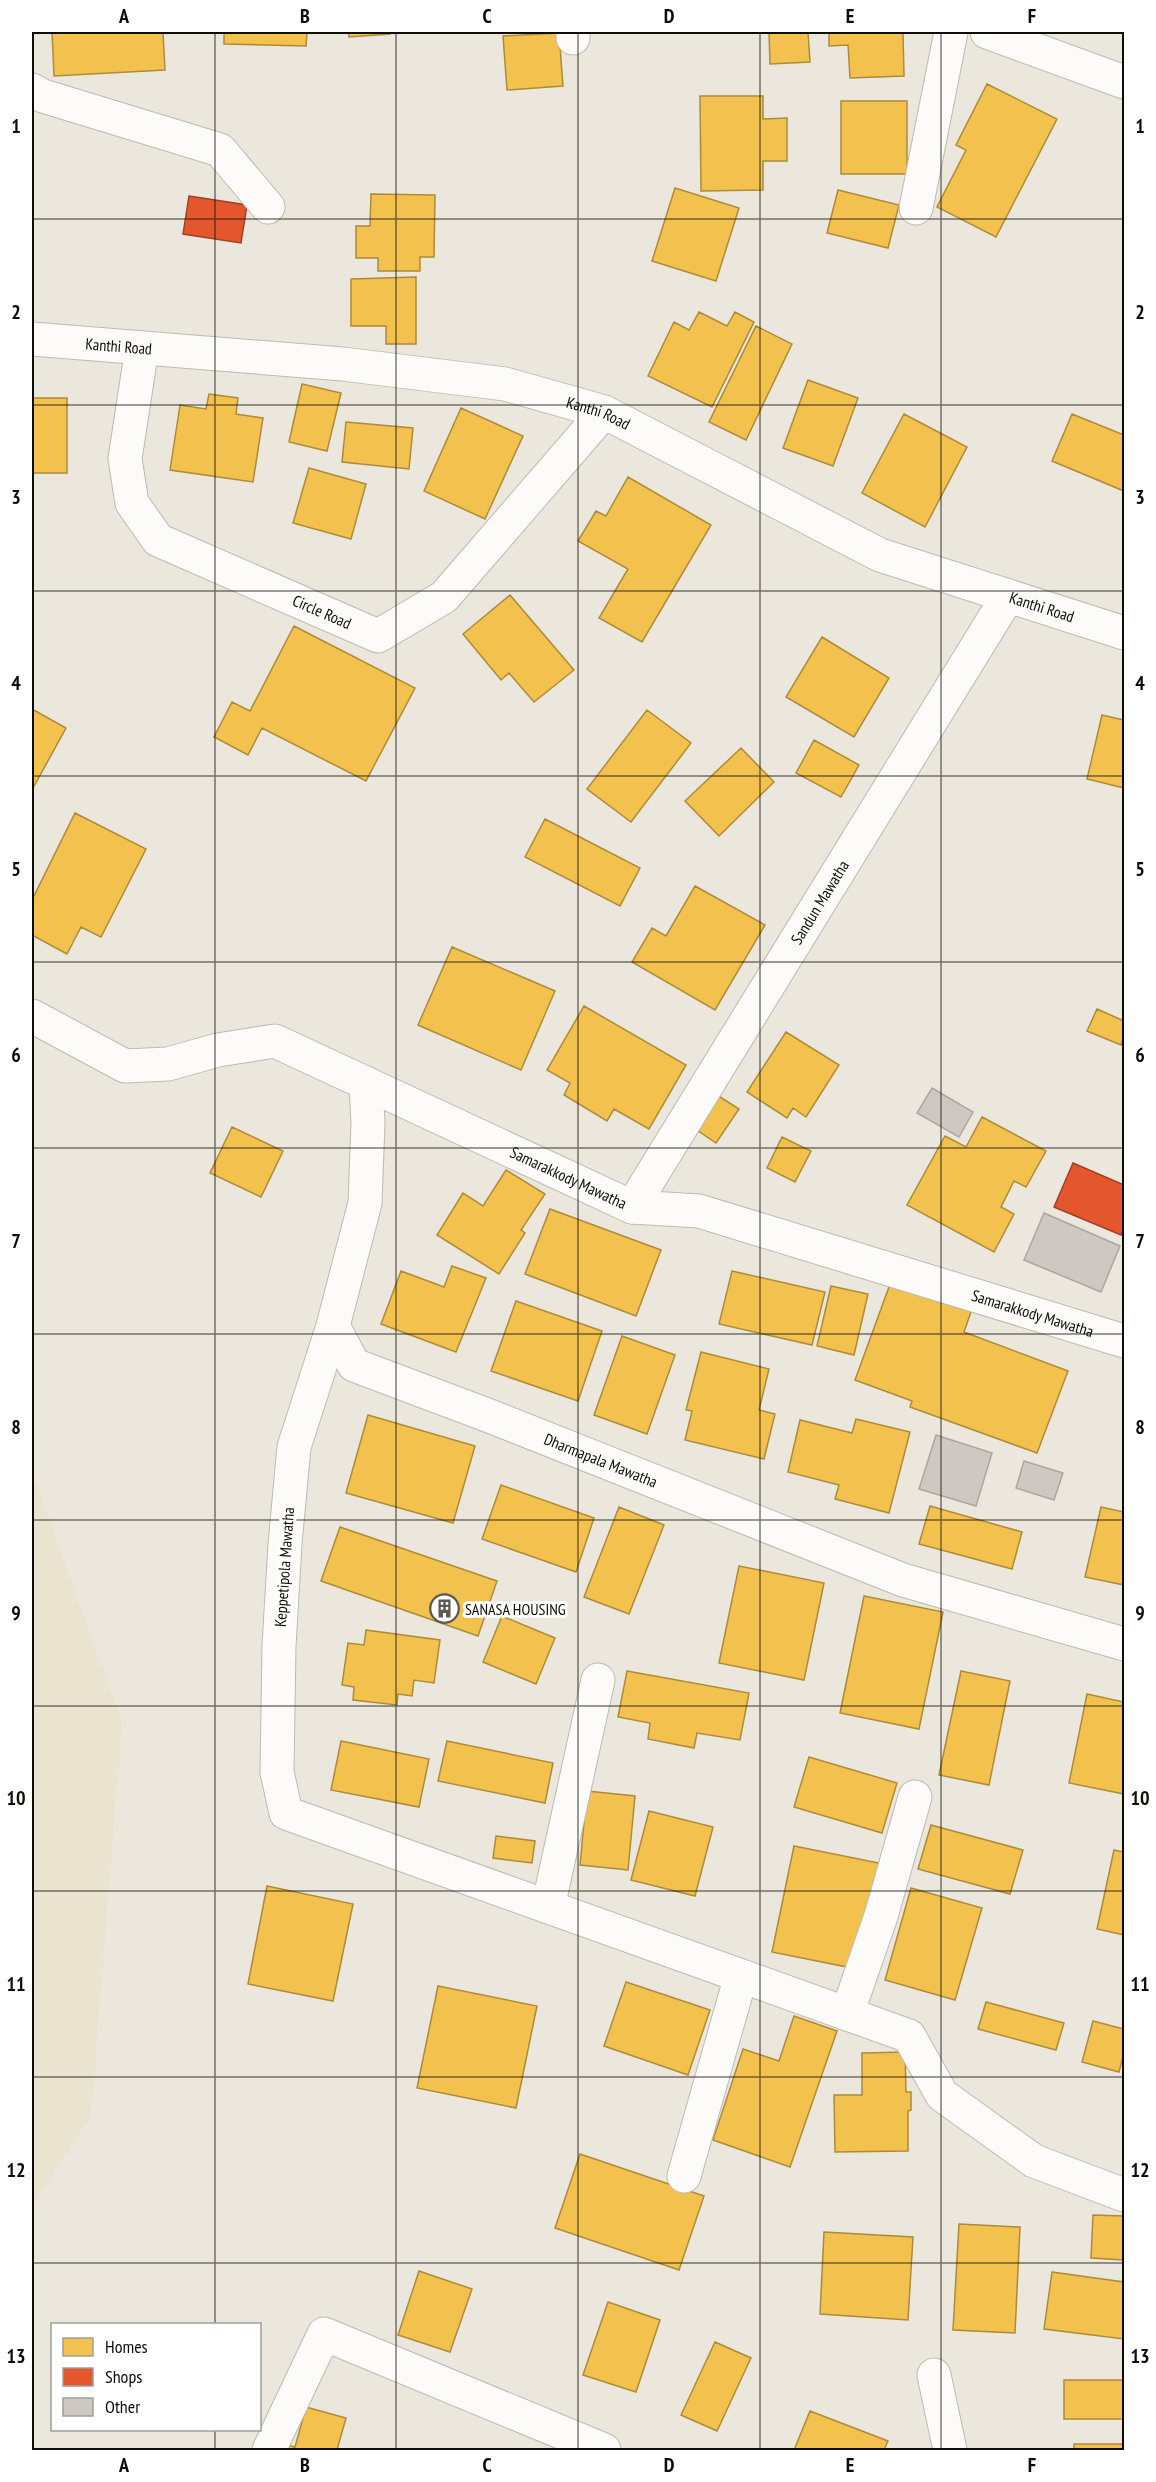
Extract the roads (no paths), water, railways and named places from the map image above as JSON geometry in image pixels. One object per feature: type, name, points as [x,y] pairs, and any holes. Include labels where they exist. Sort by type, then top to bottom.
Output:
[{"type":"street","points":[[916,208],[951,32]]},
{"type":"street","points":[[987,32],[1125,82]]},
{"type":"street","points":[[32,90],[220,150],[268,207]]},
{"type":"street","name":"Kanthi Road","points":[[32,339],[343,364],[505,384],[604,412],[880,555],[1125,633]]},
{"type":"street","name":"Circle Road","points":[[142,348],[125,459],[132,503],[158,540],[378,636],[444,597],[604,412]]},
{"type":"street","name":"Sandun Mawatha","points":[[632,1207],[1008,596]]},
{"type":"street","name":"Samarakkody Mawatha","points":[[32,1016],[124,1066],[168,1064],[218,1050],[275,1041],[632,1207],[699,1211],[1125,1341]]},
{"type":"street","points":[[333,1326],[365,1203],[368,1123],[366,1083]]},
{"type":"street","name":"Dharmapala Mawatha","points":[[333,1326],[354,1365],[903,1580],[1125,1644]]},
{"type":"street","name":"Keppetipola Mawatha","points":[[333,1326],[294,1447],[285,1544],[279,1669],[277,1772],[286,1813],[548,1907]]},
{"type":"street","points":[[598,1680],[548,1907],[909,2036],[942,2095],[1034,2161],[1125,2194]]},
{"type":"street","points":[[847,2014],[881,1916],[915,1797]]},
{"type":"street","points":[[684,2176],[741,1976]]},
{"type":"street","points":[[269,2451],[324,2334],[604,2451]]},
{"type":"street","points":[[934,2375],[950,2451]]},
{"type":"place","name":"SANASA HOUSING","points":[[444,1609]]}]
